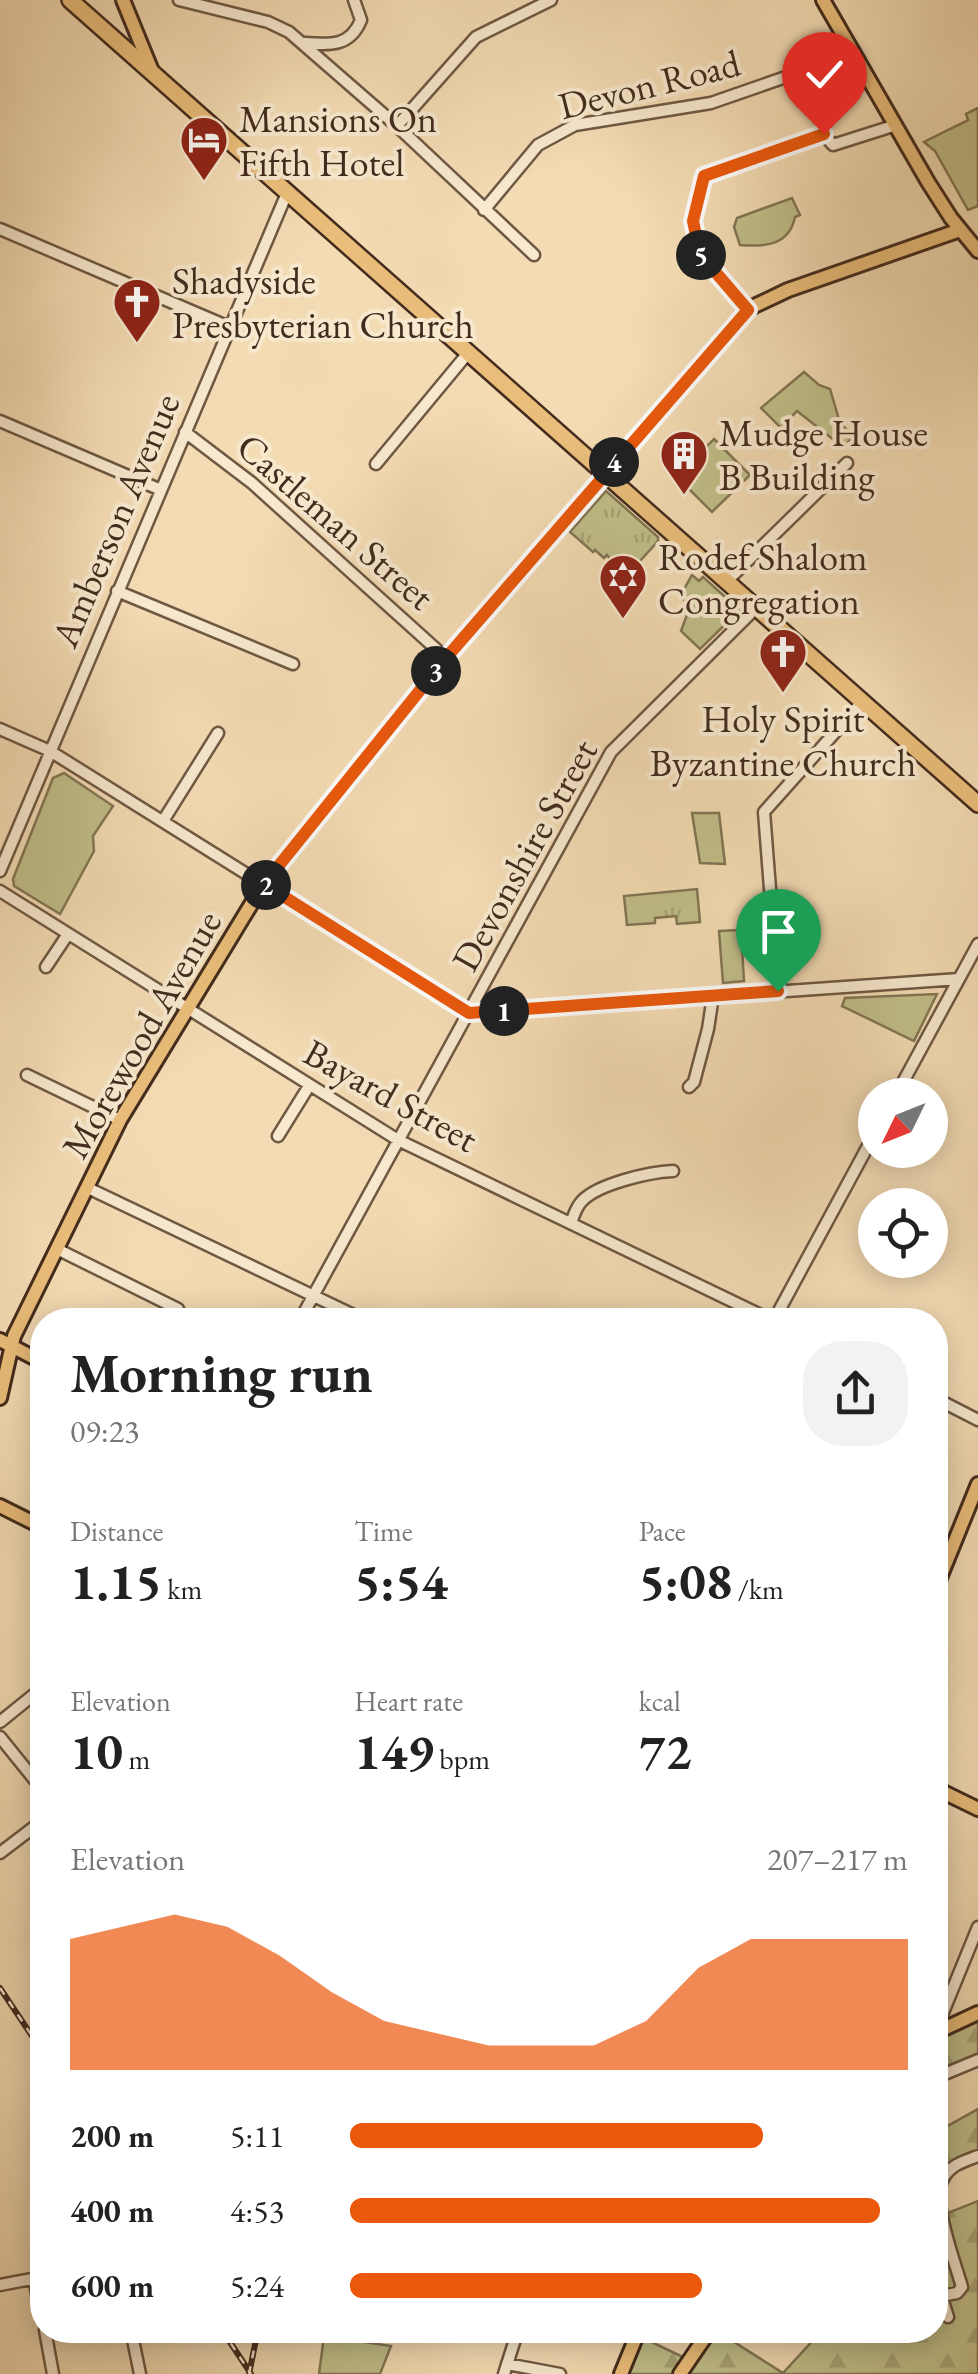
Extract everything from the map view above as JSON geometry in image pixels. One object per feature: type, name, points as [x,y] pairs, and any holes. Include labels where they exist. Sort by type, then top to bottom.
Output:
[{"type":"highway","points":[[70,0],[978,804]]},
{"type":"main road","points":[[124,0],[153,74]]},
{"type":"main road","points":[[823,0],[960,230],[978,251]]},
{"type":"main road","name":"Morewood Avenue","points":[[0,1398],[5,1343],[57,1249],[120,1120],[187,1008],[264,884],[446,658],[748,310],[788,290],[960,230]]},
{"type":"main road","points":[[5,1343],[30,1356]]},
{"type":"main road","points":[[948,1558],[978,1484]]},
{"type":"main road","points":[[0,1506],[30,1521]]},
{"type":"main road","points":[[948,1795],[978,1809]]},
{"type":"main road","points":[[948,2027],[978,2012]]},
{"type":"main road","points":[[621,2374],[634,2343]]},
{"type":"main road","points":[[680,2374],[701,2343]]},
{"type":"street","points":[[180,0],[268,22],[303,43],[534,256]]},
{"type":"street","points":[[303,43],[338,43],[355,34],[361,20],[354,0]]},
{"type":"street","points":[[397,126],[476,37],[532,4],[551,0]]},
{"type":"street","name":"Devon Road","points":[[484,210],[538,144],[575,125],[711,103],[854,53]]},
{"type":"street","points":[[748,310],[700,254],[693,221],[704,176],[824,134],[833,145],[896,124]]},
{"type":"street","name":"Amberson Avenue","points":[[0,871],[287,193]]},
{"type":"street","points":[[0,230],[229,327]]},
{"type":"street","points":[[376,464],[468,353]]},
{"type":"street","points":[[0,421],[161,490]]},
{"type":"street","name":"Castleman Street","points":[[185,432],[252,483],[446,658]]},
{"type":"street","points":[[726,582],[847,463]]},
{"type":"street","points":[[118,591],[292,664]]},
{"type":"street","name":"Devonshire Street","points":[[306,1308],[611,752],[756,608]]},
{"type":"street","points":[[778,991],[764,812],[862,702]]},
{"type":"street","points":[[0,729],[50,751],[469,1013],[958,979]]},
{"type":"street","points":[[163,821],[218,733]]},
{"type":"street","name":"Bayard Street","points":[[0,890],[398,1140],[747,1308]]},
{"type":"street","points":[[46,968],[68,934]]},
{"type":"street","points":[[905,1078],[978,944]]},
{"type":"street","points":[[690,1087],[713,996]]},
{"type":"street","points":[[27,1075],[120,1120]]},
{"type":"street","points":[[278,1136],[309,1086]]},
{"type":"street","points":[[779,1308],[858,1164]]},
{"type":"street","points":[[571,1223],[583,1199],[596,1191],[649,1174],[673,1171]]},
{"type":"street","points":[[88,1188],[340,1308]]},
{"type":"street","points":[[57,1249],[176,1308]]},
{"type":"street","points":[[948,1405],[978,1420]]},
{"type":"street","points":[[0,1722],[30,1698]]},
{"type":"street","points":[[0,1737],[30,1775]]},
{"type":"street","points":[[0,1853],[30,1830]]},
{"type":"street","points":[[948,2001],[978,1927]]},
{"type":"street","points":[[948,2073],[978,2060]]},
{"type":"street","points":[[948,2173],[956,2164],[978,2156]]},
{"type":"street","points":[[948,2229],[962,2287],[948,2295]]},
{"type":"street","points":[[0,2285],[30,2279]]},
{"type":"street","points":[[47,2343],[53,2374]]},
{"type":"street","points":[[134,2343],[140,2374]]},
{"type":"street","points":[[514,2343],[506,2369],[560,2373]]},
{"type":"green space","points":[[978,108],[978,206],[968,210],[935,151],[924,142],[968,120],[966,114]]},
{"type":"green space","points":[[792,198],[800,215],[787,234],[766,245],[740,245],[734,227],[737,218]]},
{"type":"green space","points":[[804,372],[830,389],[840,423],[853,436],[844,448],[797,411],[781,428],[761,408]]},
{"type":"green space","points":[[714,439],[750,475],[712,512],[677,477]]},
{"type":"green space","points":[[606,491],[658,537],[631,571],[627,567],[621,573],[607,555],[604,558],[593,552],[570,532]]},
{"type":"green space","points":[[692,575],[699,581],[703,577],[740,610],[700,649],[681,631],[688,612],[682,593]]},
{"type":"green space","points":[[64,773],[113,806],[93,836],[94,851],[60,914],[14,886],[13,879],[53,778]]},
{"type":"green space","points":[[692,813],[719,813],[725,864],[700,863]]},
{"type":"green space","points":[[697,889],[700,922],[677,924],[676,916],[655,918],[655,923],[627,925],[624,896]]},
{"type":"green space","points":[[741,930],[744,981],[723,983],[719,931]]},
{"type":"green space","points":[[937,994],[914,1041],[842,1006],[845,998]]},
{"type":"green space","points":[[978,2013],[978,2060],[948,2073],[948,2027]]},
{"type":"green space","points":[[978,2109],[978,2156],[948,2176],[948,2126]]},
{"type":"green space","points":[[978,2201],[978,2374],[621,2374],[634,2343],[654,2343],[689,2360],[704,2343],[736,2343],[783,2373],[811,2343],[948,2343],[948,2213]]},
{"type":"green space","points":[[323,2343],[391,2346],[380,2374],[319,2374]]},
{"type":"railway","points":[[0,1988],[30,2033]]},
{"type":"railway","points":[[231,2343],[251,2374]]},
{"type":"railway","points":[[249,2374],[255,2343]]},
{"type":"place","name":"Mansions On Fifth Hotel","points":[[204,182]]},
{"type":"place","name":"Shadyside Presbyterian Church","points":[[137,344]]},
{"type":"place","name":"Mudge House B Building","points":[[684,496]]},
{"type":"place","name":"Rodef Shalom Congregation","points":[[623,620]]},
{"type":"place","name":"Holy Spirit Byzantine Church","points":[[783,694]]},
{"type":"route","points":[[778,991],[469,1013],[264,884],[446,658],[748,310],[700,254],[693,221],[704,176],[824,134]]}]
